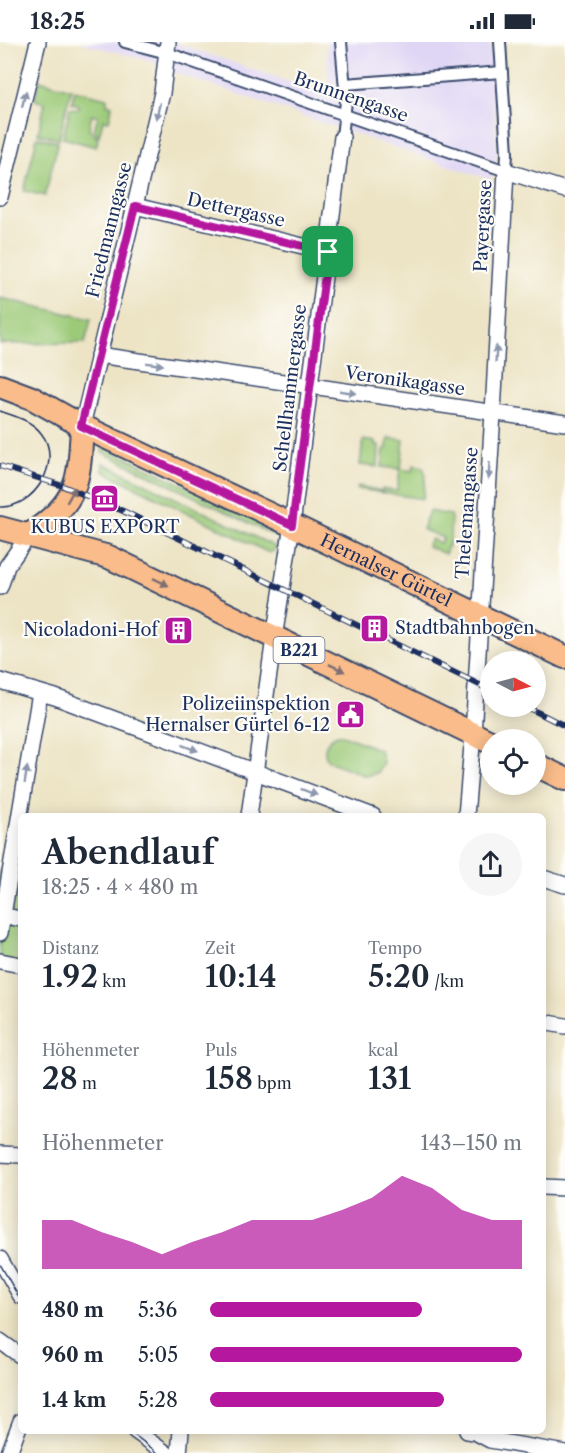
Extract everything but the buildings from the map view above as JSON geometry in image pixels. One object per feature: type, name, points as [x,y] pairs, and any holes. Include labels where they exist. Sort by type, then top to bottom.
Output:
[{"type":"main road","name":"Hernalser Gürtel","points":[[0,386],[32,398],[81,426],[565,657]]},
{"type":"main road","points":[[29,535],[51,520],[67,504],[76,486],[80,466],[81,426]]},
{"type":"main road","name":"B221","points":[[0,528],[109,557],[480,737]]},
{"type":"main road","points":[[546,770],[565,779]]},
{"type":"street","points":[[0,197],[38,42]]},
{"type":"street","name":"Brunnengasse","points":[[125,42],[168,48],[345,116],[565,190]]},
{"type":"street","name":"Schellhammergasse","points":[[292,525],[345,116],[341,42]]},
{"type":"street","name":"Payergasse","points":[[493,413],[507,153],[500,42]]},
{"type":"street","name":"Friedmanngasse","points":[[81,426],[162,93],[168,48]]},
{"type":"street","points":[[345,84],[502,72]]},
{"type":"street","name":"Dettergasse","points":[[135,206],[328,252]]},
{"type":"street","name":"Veronikagasse","points":[[98,355],[565,423]]},
{"type":"street","name":"Thelemangasse","points":[[479,616],[493,413]]},
{"type":"street","points":[[249,813],[292,525]]},
{"type":"street","points":[[0,587],[7,566],[29,535]]},
{"type":"street","points":[[479,616],[482,729]]},
{"type":"street","points":[[0,681],[40,693],[365,813]]},
{"type":"street","points":[[20,813],[40,693]]},
{"type":"street","points":[[467,813],[480,748]]},
{"type":"street","points":[[0,933],[1,915],[18,825]]},
{"type":"street","points":[[546,879],[565,885]]},
{"type":"street","points":[[1,915],[18,918]]},
{"type":"street","points":[[0,962],[18,965]]},
{"type":"street","points":[[546,1023],[565,1026]]},
{"type":"street","points":[[0,1154],[18,1155]]},
{"type":"street","points":[[546,1187],[565,1188]]},
{"type":"street","points":[[0,1260],[18,1291]]},
{"type":"street","points":[[9,1453],[18,1429]]},
{"type":"street","points":[[139,1434],[166,1453]]},
{"type":"street","points":[[179,1453],[181,1434]]},
{"type":"street","points":[[479,1434],[490,1440],[565,1453]]},
{"type":"shaded area","points":[[78,42],[173,42],[322,93],[329,86],[326,42],[490,42],[497,153],[491,180],[182,75],[151,61]]},
{"type":"green space","points":[[39,80],[71,89],[59,139],[38,134],[45,103],[35,100]]},
{"type":"green space","points":[[74,90],[107,98],[107,104],[112,106],[109,121],[103,120],[99,136],[94,130],[98,116],[92,114],[89,128],[98,139],[96,147],[63,138],[70,108],[79,109],[79,105],[72,103]]},
{"type":"green space","points":[[37,137],[58,142],[45,196],[24,191]]},
{"type":"green space","points":[[0,298],[91,319],[85,343],[0,344]]},
{"type":"green space","points":[[388,438],[404,440],[401,469],[413,471],[414,465],[423,467],[426,475],[423,499],[357,489],[358,486],[382,491],[382,489],[397,491],[400,469],[382,467]]},
{"type":"green space","points":[[363,440],[379,445],[378,467],[360,465]]},
{"type":"green space","points":[[102,446],[276,529],[275,536],[102,452]]},
{"type":"green space","points":[[103,463],[276,547],[274,551],[269,553],[103,471]]},
{"type":"green space","points":[[429,511],[451,515],[450,540],[445,554],[427,546],[431,539],[440,543],[443,538],[422,529]]},
{"type":"green space","points":[[338,735],[380,750],[383,762],[377,773],[366,776],[328,761],[325,753],[326,745],[330,739]]},
{"type":"green space","points":[[0,871],[18,874],[18,964],[0,961]]},
{"type":"tram line","points":[[0,411],[22,419],[37,429],[47,444],[49,457],[42,481],[34,492],[12,506],[0,507]]},
{"type":"tram line","points":[[0,1264],[18,1296]]},
{"type":"tram line","points":[[133,1434],[158,1453]]},
{"type":"railway","points":[[0,466],[63,486],[123,511],[480,685]]},
{"type":"railway","points":[[546,716],[565,726]]},
{"type":"place","name":"KUBUS EXPORT","points":[[105,498]]},
{"type":"place","name":"Stadtbahnbogen","points":[[374,628]]},
{"type":"place","name":"Nicoladoni-Hof","points":[[179,630]]},
{"type":"place","name":"Polizeiinspektion Hernalser Gürtel 6-12","points":[[351,714]]},
{"type":"route","points":[[135,206],[328,252],[292,525],[81,426],[135,206]]}]
